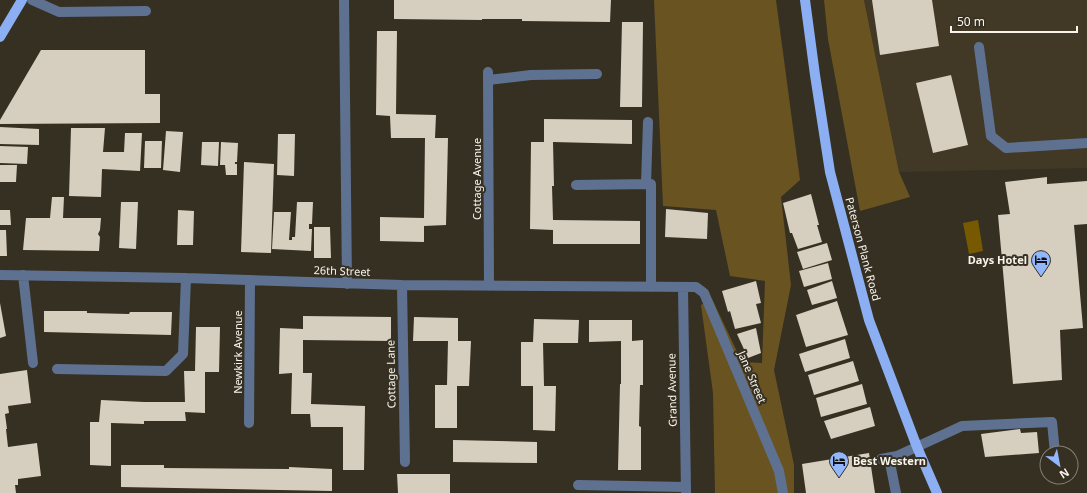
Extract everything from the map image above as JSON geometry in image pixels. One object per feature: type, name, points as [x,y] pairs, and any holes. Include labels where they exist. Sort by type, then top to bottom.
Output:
[{"type":"main road","points":[[0,37],[22,0]]},
{"type":"main road","name":"Paterson Plank Road","points":[[805,0],[814,75],[830,172],[869,320],[917,447],[937,493]]},
{"type":"street","points":[[32,0],[59,12],[146,11]]},
{"type":"street","points":[[344,1],[347,284]]},
{"type":"street","points":[[979,47],[991,136],[1006,148],[1087,143]]},
{"type":"street","name":"Cottage Avenue","points":[[489,286],[488,76],[597,74]]},
{"type":"street","points":[[646,184],[648,122]]},
{"type":"street","points":[[576,185],[651,184],[651,287]]},
{"type":"street","name":"26th Street","points":[[0,275],[186,278],[402,286],[683,287]]},
{"type":"street","points":[[23,276],[33,363]]},
{"type":"street","points":[[57,369],[166,371],[183,354],[186,278]]},
{"type":"street","name":"Newkirk Avenue","points":[[250,280],[250,423]]},
{"type":"street","name":"Cottage Lane","points":[[402,286],[404,462]]},
{"type":"street","name":"Grand Avenue","points":[[683,287],[686,490]]},
{"type":"street","name":"Jane Street","points":[[683,287],[696,287],[704,293],[779,471],[783,493]]},
{"type":"street","points":[[896,493],[885,458],[896,456],[962,426],[1052,422],[1054,445]]},
{"type":"street","points":[[578,485],[686,490]]},
{"type":"shaded area","points":[[654,0],[776,0],[800,180],[781,197],[791,285],[774,370],[794,465],[794,493],[715,493],[713,393],[701,305],[712,299],[742,362],[762,363],[765,281],[730,276],[716,210],[663,206]]},
{"type":"shaded area","points":[[824,0],[864,0],[899,172],[910,197],[860,211],[828,39]]},
{"type":"shaded area","points":[[864,0],[1087,0],[1087,168],[899,172]]},
{"type":"shaded area","points":[[978,220],[983,251],[969,254],[963,223]]},
{"type":"building","points":[[394,0],[611,0],[610,22],[522,21],[522,19],[394,19]]},
{"type":"building","points":[[872,0],[932,0],[939,46],[880,55]]},
{"type":"building","points":[[622,22],[643,22],[642,107],[620,107]]},
{"type":"building","points":[[377,31],[397,31],[396,114],[436,115],[435,138],[448,138],[446,225],[424,226],[424,242],[380,241],[380,217],[424,218],[425,138],[391,138],[390,116],[376,115]]},
{"type":"building","points":[[41,50],[145,50],[145,94],[160,94],[160,123],[0,124],[0,120]]},
{"type":"building","points":[[951,75],[968,145],[933,153],[916,83]]},
{"type":"building","points":[[544,119],[632,120],[632,144],[553,142],[553,220],[640,221],[640,244],[553,244],[553,230],[530,229],[531,142],[544,142]]},
{"type":"building","points":[[0,127],[39,129],[39,145],[0,144]]},
{"type":"building","points":[[71,128],[105,128],[103,152],[124,152],[125,133],[142,133],[140,171],[102,169],[101,197],[69,196]]},
{"type":"building","points":[[166,131],[183,132],[180,172],[163,170]]},
{"type":"building","points":[[278,134],[295,134],[294,176],[277,175]]},
{"type":"building","points":[[145,141],[162,141],[161,168],[144,168]]},
{"type":"building","points":[[202,142],[219,142],[218,166],[201,165]]},
{"type":"building","points":[[221,142],[238,143],[237,162],[235,162],[235,164],[237,164],[237,175],[226,175],[225,165],[220,165]]},
{"type":"building","points":[[0,146],[28,147],[27,164],[0,163]]},
{"type":"building","points":[[244,162],[274,164],[271,253],[241,252]]},
{"type":"building","points":[[0,165],[17,165],[16,182],[0,182]]},
{"type":"building","name":"Days Hotel","points":[[1047,177],[1047,184],[1087,181],[1087,224],[1074,225],[1083,328],[1060,330],[1062,380],[1013,384],[998,215],[1010,214],[1005,182]]},
{"type":"building","points":[[811,194],[822,242],[798,249],[792,233],[790,233],[783,203]]},
{"type":"building","points":[[52,197],[64,197],[63,218],[101,218],[100,230],[98,234],[100,237],[99,251],[23,250],[26,218],[50,218]]},
{"type":"building","points":[[121,202],[138,202],[136,249],[119,248]]},
{"type":"building","points":[[297,202],[313,202],[312,224],[309,224],[309,229],[312,229],[311,251],[272,249],[274,212],[291,212],[289,240],[292,240],[292,237],[295,237]]},
{"type":"building","points":[[666,209],[708,213],[707,239],[665,237]]},
{"type":"building","points":[[0,210],[10,210],[11,225],[0,225]]},
{"type":"building","points":[[178,210],[194,211],[193,245],[177,245]]},
{"type":"building","points":[[314,227],[330,227],[331,258],[314,258]]},
{"type":"building","points":[[0,230],[6,230],[7,256],[0,256]]},
{"type":"building","points":[[827,243],[832,260],[803,269],[797,252]]},
{"type":"building","points":[[828,263],[832,279],[804,287],[799,271]]},
{"type":"building","points":[[756,281],[761,303],[756,304],[761,323],[735,329],[722,291]]},
{"type":"building","points":[[832,281],[837,298],[812,305],[807,290]]},
{"type":"building","points":[[837,301],[848,335],[806,347],[796,315]]},
{"type":"building","points":[[0,303],[6,336],[0,338]]},
{"type":"building","points":[[44,311],[87,311],[87,313],[129,314],[130,312],[172,312],[171,335],[44,332]]},
{"type":"building","points":[[303,316],[391,317],[391,341],[303,340],[303,373],[312,373],[311,404],[365,406],[364,470],[343,470],[343,427],[311,427],[310,414],[291,414],[292,373],[279,374],[280,328],[303,329]]},
{"type":"building","points":[[414,317],[458,318],[458,341],[471,341],[469,386],[457,386],[457,428],[435,428],[435,385],[447,385],[448,341],[413,341]]},
{"type":"building","points":[[534,319],[579,320],[578,343],[543,343],[544,386],[556,386],[555,431],[533,430],[533,386],[521,386],[521,342],[533,342]]},
{"type":"building","points":[[589,320],[632,320],[632,341],[643,340],[643,385],[640,385],[639,426],[641,427],[641,470],[618,470],[621,341],[589,342]]},
{"type":"building","points":[[196,327],[220,327],[219,372],[205,372],[205,413],[185,412],[186,421],[144,421],[144,424],[111,423],[111,466],[90,465],[90,422],[99,422],[101,400],[185,402],[184,371],[195,371]]},
{"type":"building","points":[[756,328],[761,353],[748,358],[737,334]]},
{"type":"building","points":[[845,339],[850,358],[805,372],[799,354]]},
{"type":"building","points":[[853,361],[859,381],[814,395],[808,375]]},
{"type":"building","points":[[27,370],[31,403],[8,406],[9,413],[5,414],[8,447],[37,443],[41,476],[18,479],[18,485],[15,485],[16,493],[0,493],[0,374]]},
{"type":"building","points":[[862,384],[867,404],[821,417],[816,398]]},
{"type":"building","points":[[870,407],[875,426],[831,439],[824,421]]},
{"type":"building","points":[[1020,429],[1021,433],[1037,432],[1039,453],[985,457],[981,434]]},
{"type":"building","points":[[453,440],[537,442],[537,463],[453,462]]},
{"type":"building","name":"Best Western","points":[[869,453],[875,493],[806,493],[802,464]]},
{"type":"building","points":[[121,465],[164,465],[164,468],[289,469],[289,467],[332,469],[332,491],[121,487]]},
{"type":"building","points":[[397,474],[450,474],[450,493],[398,493]]},
{"type":"place","name":"Days Hotel","points":[[1041,277]]},
{"type":"place","name":"Best Western","points":[[839,478]]}]
